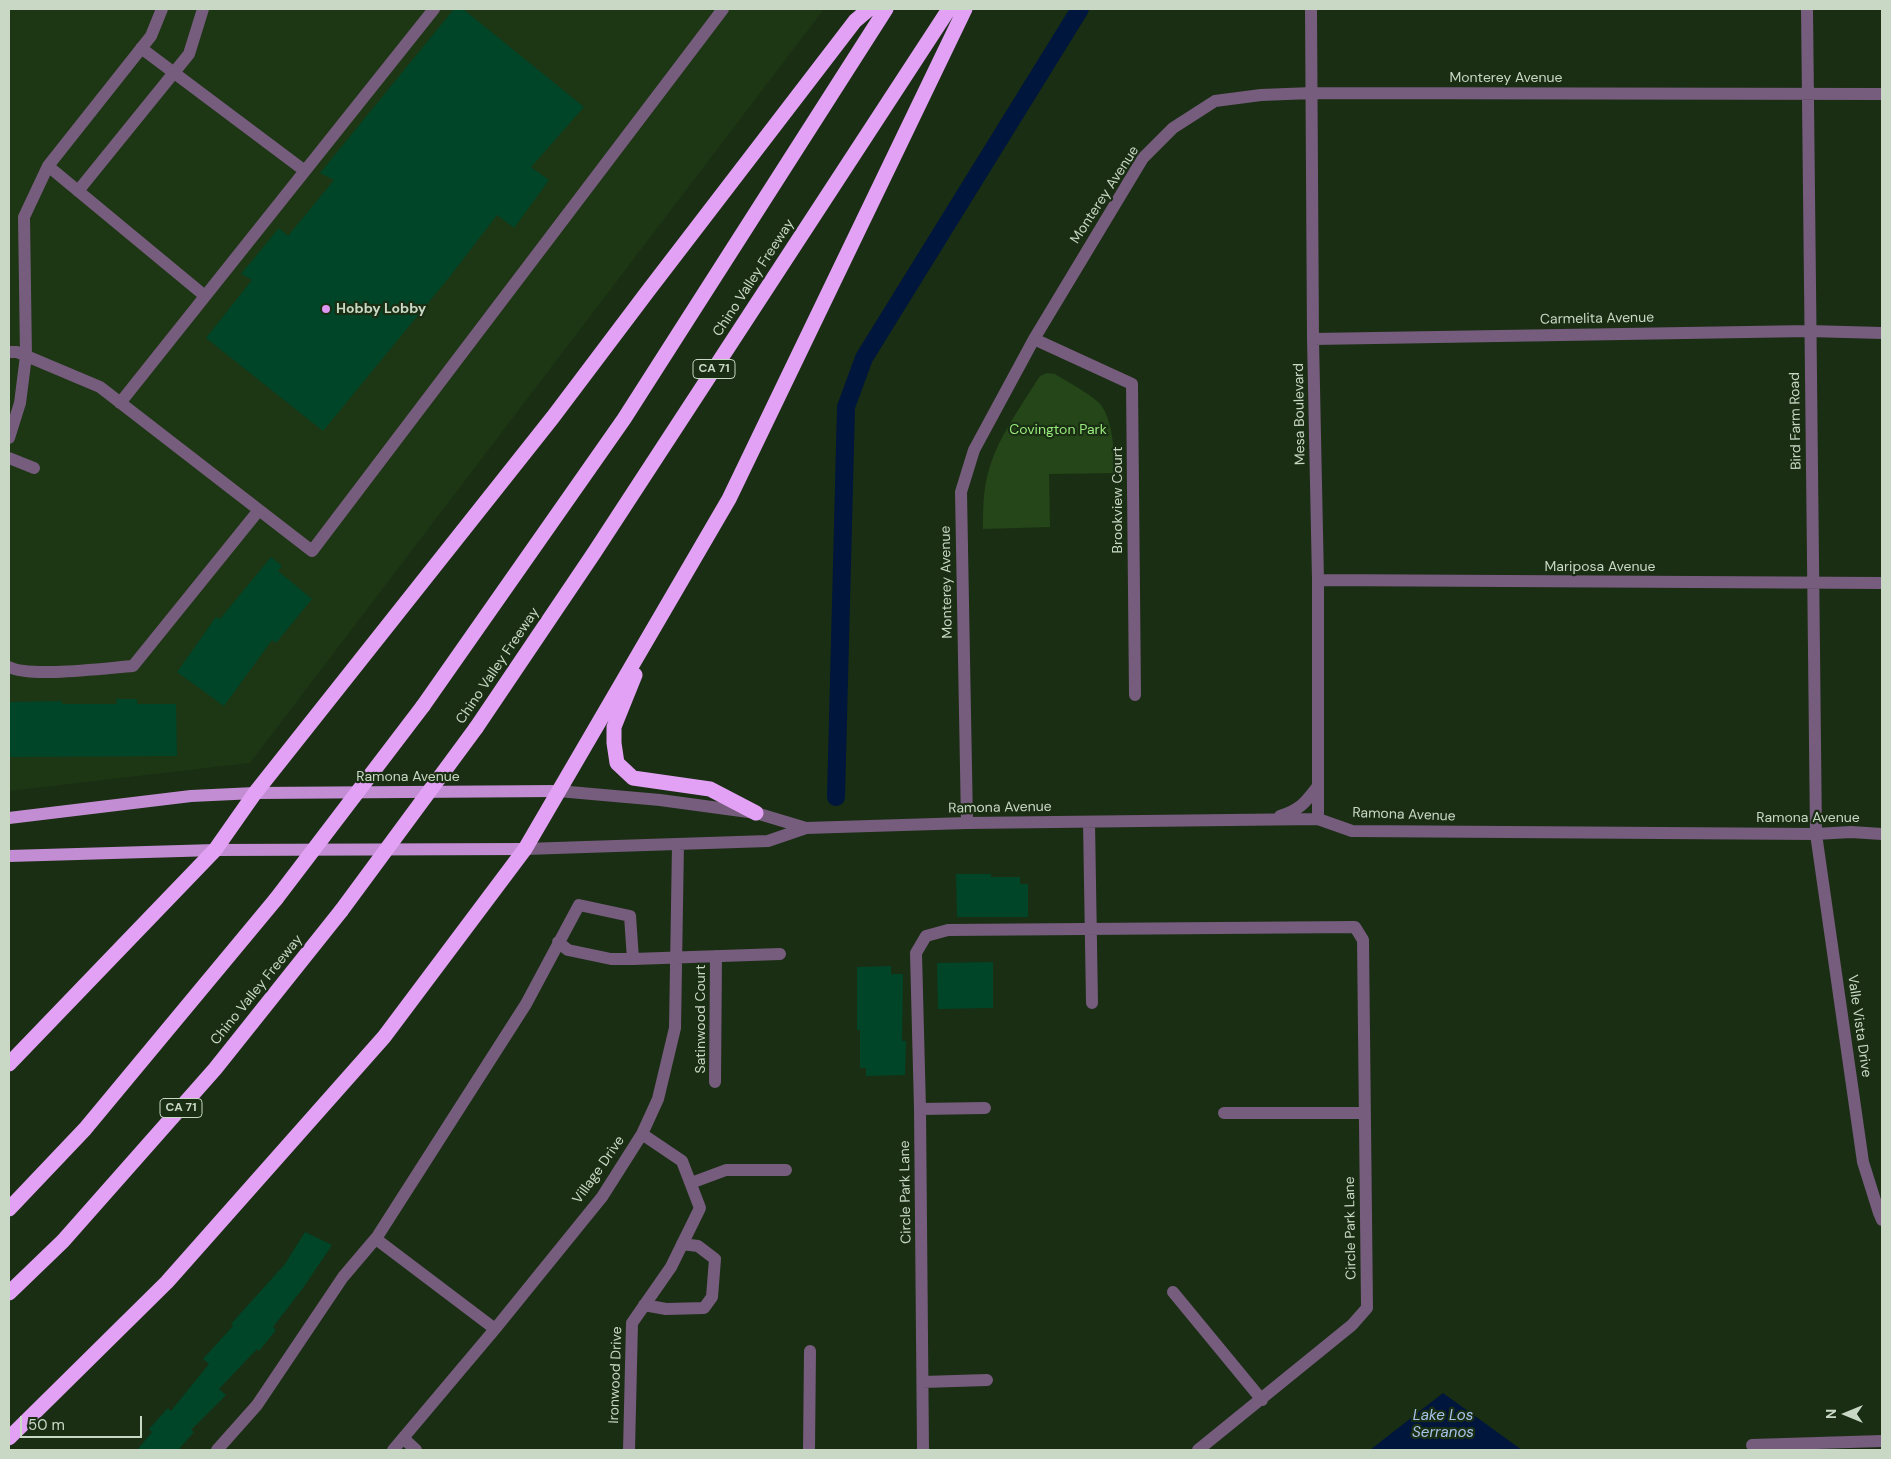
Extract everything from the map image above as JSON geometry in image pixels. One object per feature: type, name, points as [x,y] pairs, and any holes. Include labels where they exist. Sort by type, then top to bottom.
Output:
[{"type":"highway","points":[[9,1064],[215,850],[255,793],[553,416],[855,21],[869,9]]},
{"type":"highway","points":[[9,1209],[85,1130],[276,899],[423,706],[624,419],[886,9]]},
{"type":"highway","name":"Chino Valley Freeway","points":[[9,1293],[63,1241],[215,1069],[341,911],[476,728],[588,561],[949,9]]},
{"type":"highway","points":[[9,1438],[167,1282],[384,1037],[525,848],[729,499],[965,9]]},
{"type":"highway","points":[[653,630],[614,728],[617,763],[633,778],[710,789],[756,813]]},
{"type":"main road","name":"Ramona Avenue","points":[[9,818],[191,796],[255,793],[558,791]]},
{"type":"main road","name":"Ramona Avenue","points":[[9,856],[215,850],[525,848]]},
{"type":"street","points":[[9,438],[20,403],[26,356],[24,217],[48,166],[151,36],[162,9]]},
{"type":"street","points":[[78,191],[189,54],[203,9]]},
{"type":"street","points":[[120,403],[434,9]]},
{"type":"street","points":[[9,352],[17,352],[100,387],[312,551],[723,9]]},
{"type":"street","name":"Mesa Boulevard","points":[[1311,9],[1313,339],[1318,580],[1318,819]]},
{"type":"street","name":"Bird Farm Road","points":[[1807,9],[1816,834]]},
{"type":"street","points":[[141,48],[305,171]]},
{"type":"street","name":"Monterey Avenue","points":[[967,823],[961,492],[974,450],[1034,339],[1143,158],[1173,128],[1215,101],[1261,94],[1882,94]]},
{"type":"street","points":[[48,166],[205,296]]},
{"type":"street","name":"Carmelita Avenue","points":[[1313,339],[1810,331],[1882,333]]},
{"type":"street","name":"Brookview Court","points":[[1034,339],[1132,384],[1135,695]]},
{"type":"street","points":[[9,458],[34,468]]},
{"type":"street","points":[[9,666],[17,671],[64,671],[133,666],[259,510]]},
{"type":"street","name":"Mariposa Avenue","points":[[1318,580],[1882,583]]},
{"type":"street","points":[[1257,820],[1294,812],[1304,804],[1318,786]]},
{"type":"street","name":"Ramona Avenue","points":[[558,791],[660,800],[756,813],[806,828]]},
{"type":"street","name":"Ramona Avenue","points":[[525,848],[768,841],[806,828],[967,823],[1318,819],[1352,831],[1816,834],[1851,832],[1882,834]]},
{"type":"street","points":[[1089,822],[1092,1003]]},
{"type":"street","name":"Valle Vista Drive","points":[[1816,834],[1863,1162],[1882,1220]]},
{"type":"street","name":"Village Drive","points":[[393,1450],[495,1329],[602,1196],[642,1134],[658,1098],[675,1028],[678,844]]},
{"type":"street","points":[[217,1450],[257,1405],[343,1277],[376,1239],[526,1004],[579,905],[630,916],[632,959]]},
{"type":"street","name":"Circle Park Lane","points":[[924,1450],[916,953],[926,936],[948,930],[1355,927],[1363,940],[1367,1308],[1352,1325],[1262,1400],[1198,1450]]},
{"type":"street","name":"Satinwood Court","points":[[558,942],[568,950],[611,959],[780,954]]},
{"type":"street","name":"Satinwood Court","points":[[716,956],[716,1082]]},
{"type":"street","points":[[920,1109],[986,1108]]},
{"type":"street","points":[[1224,1113],[1364,1113]]},
{"type":"street","name":"Ironwood Drive","points":[[629,1450],[632,1323],[671,1266],[700,1208],[682,1161],[642,1134]]},
{"type":"street","points":[[691,1183],[726,1170],[786,1170]]},
{"type":"street","points":[[376,1239],[495,1329]]},
{"type":"street","points":[[644,1305],[666,1309],[704,1308],[712,1297],[715,1259],[698,1246],[682,1244]]},
{"type":"street","points":[[1173,1292],[1262,1400]]},
{"type":"street","points":[[809,1450],[810,1350]]},
{"type":"street","points":[[923,1382],[986,1380]]},
{"type":"street","points":[[403,1438],[416,1450]]},
{"type":"street","points":[[1752,1445],[1882,1441]]},
{"type":"shaded area","points":[[9,9],[824,9],[250,763],[9,791]]},
{"type":"green space","name":"Covington Park","points":[[1047,373],[1055,374],[1086,393],[1101,405],[1110,428],[1116,473],[1049,474],[1050,527],[983,529],[985,488],[994,455],[1006,430],[1036,382],[1040,376]]},
{"type":"water","name":"Lake Los Serranos","points":[[1443,1393],[1522,1450],[1370,1450]]},
{"type":"building","points":[[454,9],[463,9],[584,107],[531,167],[549,180],[514,228],[497,215],[451,275],[323,431],[206,338],[252,280],[241,274],[279,228],[288,236],[334,180],[320,173]]},
{"type":"building","points":[[271,557],[282,566],[278,571],[312,599],[276,643],[272,640],[224,706],[177,672],[216,617],[220,619]]},
{"type":"building","points":[[116,699],[137,699],[137,704],[176,704],[177,756],[9,757],[9,702],[62,701],[62,704],[117,704]]},
{"type":"building","points":[[956,874],[991,874],[991,877],[1020,877],[1020,884],[1028,884],[1028,917],[957,917]]},
{"type":"building","points":[[993,962],[993,1008],[938,1009],[937,963]]},
{"type":"building","points":[[891,966],[891,974],[903,974],[902,1041],[906,1041],[905,1075],[866,1076],[866,1068],[860,1068],[860,1030],[857,1030],[857,967]]},
{"type":"building","points":[[305,1232],[332,1245],[303,1288],[273,1327],[276,1330],[259,1351],[257,1349],[219,1389],[226,1395],[191,1430],[194,1432],[178,1450],[137,1450],[152,1432],[149,1429],[168,1408],[171,1411],[209,1364],[203,1359],[233,1326],[231,1324],[285,1264]]},
{"type":"waterway","points":[[836,797],[846,407],[864,358],[1080,9]]},
{"type":"place","name":"Hobby Lobby","points":[[326,309]]}]
